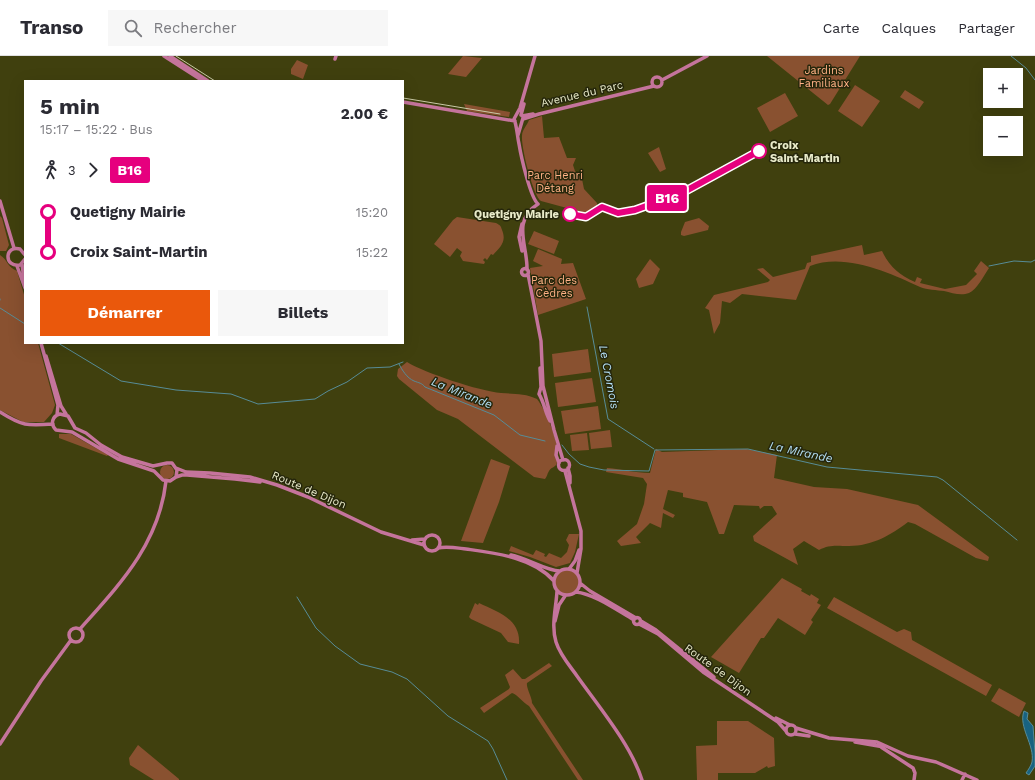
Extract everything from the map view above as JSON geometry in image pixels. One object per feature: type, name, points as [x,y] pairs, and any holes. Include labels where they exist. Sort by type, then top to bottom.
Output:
[{"type":"main road","points":[[164,56],[201,80]]},
{"type":"main road","points":[[170,56],[206,80]]},
{"type":"main road","points":[[535,56],[526,89],[526,97],[519,118],[518,136],[526,174],[537,203]]},
{"type":"main road","points":[[662,80],[660,78],[656,78],[653,85],[660,86],[662,80],[707,56]]},
{"type":"main road","name":"Avenue du Parc","points":[[404,102],[505,118],[519,118],[653,85]]},
{"type":"main road","points":[[0,201],[14,248]]},
{"type":"main road","points":[[537,203],[528,213],[522,235],[526,272],[530,279],[540,332],[542,357],[540,375],[542,388],[539,395],[543,401],[544,408],[554,430],[558,448],[556,454],[560,470],[567,470]]},
{"type":"main road","points":[[526,272],[526,263],[519,234],[526,213],[537,203]]},
{"type":"main road","points":[[14,248],[20,249],[24,254]]},
{"type":"main road","points":[[14,248],[8,254],[8,260],[11,264],[17,266],[22,264],[24,261]]},
{"type":"main road","points":[[22,264],[24,277]]},
{"type":"main road","points":[[17,266],[24,285]]},
{"type":"main road","points":[[41,344],[61,406],[75,428],[86,433],[101,445],[122,457],[146,465],[161,465],[170,463],[176,468],[176,478]]},
{"type":"main road","points":[[43,349],[58,405],[57,415],[53,419],[53,424],[59,432],[66,431],[76,435],[118,459],[132,465],[151,470],[166,481],[170,481],[182,475],[235,478],[288,489]]},
{"type":"main road","points":[[0,412],[15,422],[22,424],[36,426],[53,424]]},
{"type":"main road","points":[[57,415],[66,415]]},
{"type":"main road","points":[[66,431],[70,428],[71,423]]},
{"type":"main road","points":[[556,439],[564,460],[569,463],[567,470],[570,486],[582,531],[577,573],[580,583],[576,592],[572,595],[565,596],[557,591]]},
{"type":"main road","points":[[558,463],[564,460]]},
{"type":"main road","points":[[159,475],[159,468],[161,465]]},
{"type":"main road","name":"Route de Dijon","points":[[176,468],[186,472],[210,472],[250,477],[288,489],[381,532],[424,545]]},
{"type":"main road","points":[[80,629],[128,574],[147,545],[160,512],[166,481]]},
{"type":"main road","points":[[455,548],[439,541],[437,537],[433,535],[428,536],[425,539],[424,545],[430,551],[438,548],[455,548],[515,556],[550,570],[560,571],[568,569],[575,561],[580,548]]},
{"type":"main road","name":"Route de Dijon","points":[[407,540],[425,539]]},
{"type":"main road","points":[[438,548],[439,541]]},
{"type":"main road","points":[[486,552],[525,562],[547,574],[554,580],[557,591],[553,616],[556,642],[562,654],[632,755],[642,780]]},
{"type":"main road","points":[[568,569],[577,573]]},
{"type":"main road","points":[[554,580],[560,571]]},
{"type":"main road","name":"Route de Dijon","points":[[580,583],[590,591],[635,619]]},
{"type":"main road","name":"Route de Dijon","points":[[576,592],[587,595],[635,619],[639,618],[640,622],[658,634],[690,662],[778,722],[786,731]]},
{"type":"main road","points":[[554,630],[556,612],[565,596]]},
{"type":"main road","name":"Route de Dijon","points":[[640,622],[656,630],[712,675],[754,704],[790,725]]},
{"type":"main road","points":[[74,628],[80,629],[83,635],[81,640],[77,642],[71,640],[68,636],[70,630],[74,628]]},
{"type":"main road","points":[[0,744],[30,696],[71,640]]},
{"type":"main road","points":[[882,746],[826,740],[801,734],[790,735],[786,731],[787,727],[793,725],[796,728],[829,738],[873,741],[882,746],[913,768],[915,773],[914,780]]},
{"type":"main road","points":[[795,734],[796,728]]},
{"type":"main road","points":[[862,743],[869,742],[895,750],[908,756],[936,762],[977,780]]},
{"type":"main road","points":[[876,745],[895,750]]},
{"type":"main road","points":[[962,780],[965,774]]},
{"type":"green space","points":[[463,56],[482,58],[466,77],[448,74]]},
{"type":"green space","name":"Jardins Familiaux","points":[[767,56],[860,56],[828,105]]},
{"type":"green space","points":[[297,60],[308,65],[303,79],[291,74],[291,69]]},
{"type":"green space","points":[[855,85],[880,101],[862,127],[838,111]]},
{"type":"green space","points":[[905,90],[924,102],[919,109],[900,97]]},
{"type":"green space","points":[[785,93],[798,116],[770,132],[757,108]]},
{"type":"green space","points":[[464,104],[510,112],[509,117],[467,111]]},
{"type":"green space","name":"Parc Henri Détang","points":[[542,116],[544,138],[559,137],[567,158],[576,158],[573,165],[575,171],[582,179],[584,189],[597,203],[597,207],[589,214],[541,201],[538,197],[531,181],[525,160],[522,134],[529,120]]},
{"type":"green space","points":[[659,147],[666,169],[660,172],[648,153]]},
{"type":"green space","points":[[0,216],[2,218],[9,245],[6,251],[0,251]]},
{"type":"green space","points":[[457,217],[496,223],[501,227],[504,238],[502,244],[493,255],[491,254],[487,260],[485,258],[483,260],[485,262],[484,264],[463,261],[460,256],[462,252],[457,248],[450,257],[434,244]]},
{"type":"green space","points":[[699,218],[709,226],[708,230],[684,236],[681,235],[685,222]]},
{"type":"green space","points":[[534,231],[559,241],[554,254],[528,244]]},
{"type":"green space","points":[[862,245],[864,255],[882,251],[891,266],[909,279],[915,282],[917,277],[922,279],[920,283],[945,289],[966,285],[977,274],[974,271],[981,261],[989,268],[975,289],[966,294],[960,294],[923,288],[867,266],[837,261],[823,262],[810,266],[796,300],[742,294],[730,303],[722,301],[720,323],[714,334],[709,310],[705,308],[714,295],[768,282],[770,280],[757,269],[763,268],[773,277],[805,269],[807,263],[811,262],[811,256]]},
{"type":"green space","name":"Parc des Cèdres","points":[[538,249],[562,259],[561,264],[573,263],[586,299],[538,315],[530,268],[543,266],[533,261]]},
{"type":"green space","points":[[0,255],[5,259],[11,268],[17,271],[24,295],[24,344],[38,344],[55,405],[52,413],[44,422],[23,422],[0,410]]},
{"type":"green space","points":[[650,259],[660,269],[653,284],[639,288],[636,279]]},
{"type":"green space","points":[[588,349],[591,372],[554,377],[552,354]]},
{"type":"green space","points":[[407,362],[426,371],[466,385],[491,392],[524,395],[537,399],[549,420],[555,438],[558,455],[557,464],[550,470],[545,479],[534,477],[458,419],[437,410],[399,379],[397,376],[398,369]]},
{"type":"green space","points":[[592,378],[596,402],[558,407],[555,383]]},
{"type":"green space","points":[[598,406],[601,429],[565,434],[561,411]]},
{"type":"green space","points":[[610,430],[612,447],[591,449],[589,433]]},
{"type":"green space","points":[[587,433],[589,450],[572,451],[570,435]]},
{"type":"green space","points":[[59,434],[71,434],[108,455],[107,456],[59,438]]},
{"type":"green space","points":[[656,449],[662,452],[746,449],[777,455],[774,478],[814,487],[847,489],[918,505],[989,557],[988,561],[976,558],[915,524],[908,522],[881,539],[857,546],[830,546],[819,550],[804,541],[793,549],[798,565],[754,541],[753,536],[777,514],[772,506],[764,506],[760,509],[759,506],[734,505],[724,534],[719,534],[707,502],[683,497],[683,493],[668,490],[663,509],[675,515],[673,518],[663,513],[661,528],[650,523],[636,537],[641,543],[621,546],[617,541],[637,524],[644,504],[647,484],[643,478],[606,472],[607,468],[650,473]]},
{"type":"green space","points":[[491,459],[510,466],[499,502],[483,543],[461,541]]},
{"type":"green space","points":[[164,465],[170,465],[174,469],[174,475],[170,479],[164,479],[160,475],[160,469]]},
{"type":"green space","points":[[569,534],[579,534],[575,552],[570,563],[556,567],[509,551],[511,546],[533,555],[536,550],[545,554],[544,556],[546,557],[549,553],[561,558],[567,552],[569,545],[566,540]]},
{"type":"green space","points":[[567,570],[575,574],[579,582],[575,590],[567,594],[559,590],[555,582],[559,574]]},
{"type":"green space","points":[[782,578],[802,589],[801,591],[810,596],[811,594],[819,599],[817,603],[821,605],[811,620],[813,622],[805,635],[778,618],[764,638],[761,638],[739,673],[711,657]]},
{"type":"green space","points":[[834,597],[897,632],[904,629],[911,632],[912,640],[992,685],[986,696],[827,608]]},
{"type":"green space","points":[[475,603],[478,605],[479,603],[501,613],[512,622],[519,635],[519,644],[508,642],[501,633],[471,619],[469,617]]},
{"type":"green space","points":[[549,663],[552,666],[527,683],[527,687],[532,703],[583,780],[578,780],[529,706],[516,695],[512,693],[484,713],[480,708],[509,689],[510,687],[505,675],[513,669],[522,679],[525,679]]},
{"type":"green space","points":[[999,688],[1026,703],[1019,717],[991,701]]},
{"type":"green space","points":[[717,721],[748,721],[774,738],[775,766],[768,768],[767,766],[755,773],[718,773],[718,780],[697,780],[696,746],[717,745]]},
{"type":"green space","points":[[138,745],[179,780],[154,780],[130,765],[129,758]]},
{"type":"water","points":[[1024,711],[1028,713],[1027,719],[1033,726],[1035,766],[1029,775],[1026,773],[1032,763],[1032,756],[1023,723]]},
{"type":"waterway","points":[[1011,56],[1026,68],[1035,80]]},
{"type":"waterway","points":[[989,266],[1014,261],[1031,262],[1035,260]]},
{"type":"waterway","name":"Le Cromois","points":[[587,307],[608,419],[654,449]]},
{"type":"waterway","points":[[0,308],[24,323]]},
{"type":"waterway","points":[[60,344],[121,381],[176,390],[231,394],[258,404],[315,399],[347,382],[367,368],[390,367],[403,362]]},
{"type":"waterway","name":"La Mirande","points":[[399,364],[409,378],[425,387],[494,415],[520,435],[545,441]]},
{"type":"waterway","name":"La Mirande","points":[[562,445],[580,464],[604,470],[649,471],[655,450],[748,449],[827,467],[937,477],[943,480],[1017,540]]},
{"type":"waterway","points":[[297,597],[316,628],[335,646],[360,664],[392,672],[407,679],[448,716],[488,741],[507,780]]},
{"type":"tram line","points":[[176,56],[213,80]]},
{"type":"tram line","points":[[404,98],[500,114]]},
{"type":"bus line","name":"B16","points":[[570,214],[586,217],[602,207],[616,213],[635,210],[688,191],[759,151]]},
{"type":"place","name":"Croix Saint-Martin","points":[[759,151]]},
{"type":"place","name":"Quetigny Mairie","points":[[570,214]]}]
